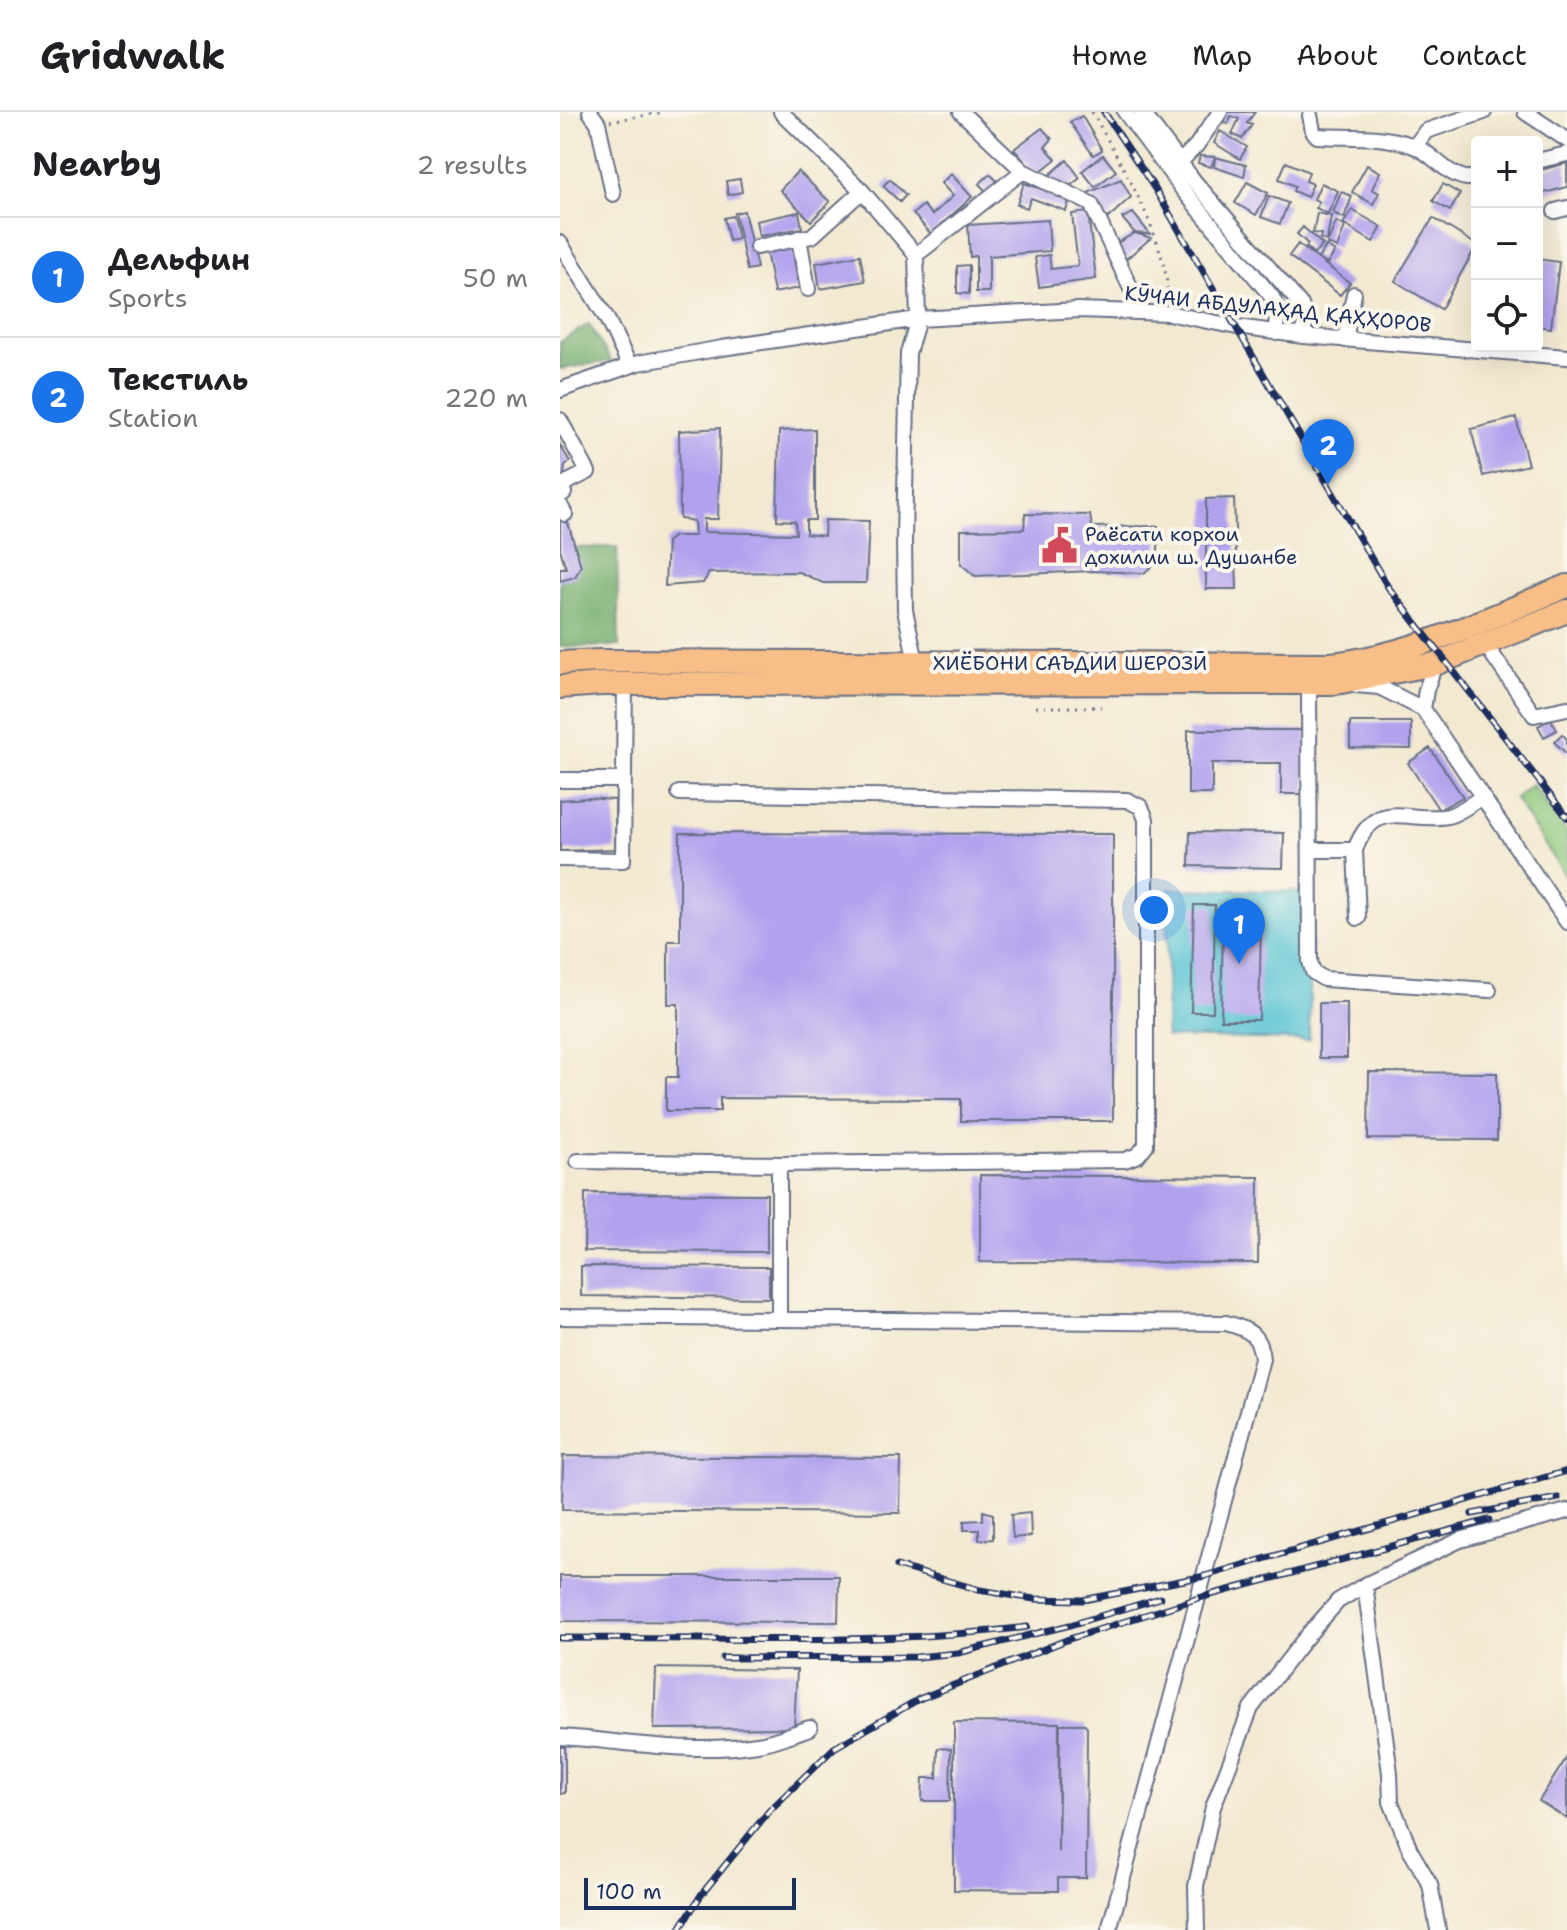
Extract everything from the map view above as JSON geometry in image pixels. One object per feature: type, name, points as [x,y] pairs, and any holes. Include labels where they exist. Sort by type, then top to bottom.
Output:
[{"type":"highway","name":"ХИЁБОНИ САЪДИИ ШЕРОЗӢ","points":[[560,663],[1331,664],[1364,660],[1409,648],[1567,586]]},
{"type":"highway","name":"ХИЁБОНИ САЪДИИ ШЕРОЗӢ","points":[[560,687],[625,684],[1336,683],[1435,664],[1567,611]]},
{"type":"street","points":[[781,112],[862,191],[916,255],[918,319],[908,353],[904,539],[905,610],[916,662]]},
{"type":"street","points":[[961,112],[1023,171],[1091,204],[1142,312]]},
{"type":"street","points":[[1125,112],[1183,190],[1272,297],[1277,308],[1276,333]]},
{"type":"street","points":[[1142,112],[1180,162],[1301,305],[1305,315],[1304,336]]},
{"type":"street","points":[[1180,162],[1196,146],[1220,112]]},
{"type":"street","points":[[1415,146],[1426,131],[1484,112]]},
{"type":"street","points":[[1525,112],[1567,140]]},
{"type":"street","points":[[1310,115],[1317,136],[1366,136],[1415,146],[1453,174],[1471,179]]},
{"type":"street","points":[[594,118],[613,194]]},
{"type":"street","points":[[1543,160],[1567,154]]},
{"type":"street","points":[[916,255],[1023,171]]},
{"type":"street","points":[[757,247],[812,236],[862,191]]},
{"type":"street","points":[[799,238],[808,289]]},
{"type":"street","points":[[560,243],[606,317],[630,366]]},
{"type":"street","points":[[1345,340],[1354,294]]},
{"type":"street","name":"КӮЧАИ АБДУЛАҲАД ҚАҲҲОРОВ","points":[[560,390],[630,366],[722,348],[918,319],[1078,310],[1168,313],[1276,333],[1567,357]]},
{"type":"street","points":[[560,420],[588,472],[560,486],[564,493],[560,495]]},
{"type":"street","points":[[1485,644],[1534,715],[1567,708]]},
{"type":"street","points":[[1423,709],[1435,664]]},
{"type":"street","points":[[1309,683],[1310,961],[1313,972],[1324,979],[1489,990]]},
{"type":"street","points":[[1336,683],[1379,687],[1423,709],[1567,922]]},
{"type":"street","points":[[560,859],[623,860],[625,684]]},
{"type":"street","points":[[560,780],[624,780]]},
{"type":"street","points":[[578,1161],[779,1164],[1125,1160],[1138,1155],[1146,1145],[1146,819],[1141,807],[1127,800],[679,793]]},
{"type":"street","points":[[1358,918],[1355,850],[1361,834],[1374,822],[1391,815],[1450,815],[1482,797]]},
{"type":"street","points":[[1310,850],[1355,850]]},
{"type":"street","points":[[779,1164],[779,1319]]},
{"type":"street","points":[[560,1317],[1226,1323],[1245,1328],[1261,1344],[1262,1359],[1109,1930]]},
{"type":"street","points":[[1197,1930],[1196,1886],[1213,1807],[1251,1708],[1338,1601],[1460,1540],[1567,1511]]},
{"type":"street","points":[[1365,1585],[1390,1773],[1391,1802],[1410,1850],[1430,1884],[1438,1930]]},
{"type":"street","points":[[560,1737],[661,1748],[718,1747],[759,1744],[810,1728]]},
{"type":"path","points":[[594,118],[665,112]]},
{"type":"path","points":[[1092,112],[1135,189],[1149,222],[1168,283],[1168,313]]},
{"type":"path","points":[[1036,707],[1101,707]]},
{"type":"green space","points":[[589,324],[611,361],[560,369],[560,342]]},
{"type":"green space","points":[[617,547],[619,646],[560,647],[560,576],[572,575],[572,548]]},
{"type":"green space","points":[[1532,785],[1567,832],[1567,878],[1515,799]]},
{"type":"water","points":[[1168,889],[1312,892],[1309,1040],[1166,1037]]},
{"type":"building","points":[[1224,112],[1255,112],[1247,123],[1252,125],[1242,139],[1232,134],[1239,119],[1231,116],[1228,124],[1220,121]]},
{"type":"building","points":[[1082,116],[1102,150],[1093,155],[1070,122]]},
{"type":"building","points":[[1042,128],[1052,139],[1045,147],[1056,159],[1036,175],[1014,149]]},
{"type":"building","points":[[1220,131],[1247,147],[1240,159],[1214,143]]},
{"type":"building","points":[[1103,155],[1116,171],[1095,187],[1082,171]]},
{"type":"building","points":[[1200,156],[1215,157],[1211,167],[1198,163]]},
{"type":"building","points":[[1215,157],[1246,165],[1244,177],[1214,167]]},
{"type":"building","points":[[1067,160],[1080,178],[1066,189],[1045,179]]},
{"type":"building","points":[[1286,162],[1309,172],[1306,181],[1313,184],[1307,197],[1293,191],[1295,186],[1279,179]]},
{"type":"building","points":[[1567,163],[1567,187],[1543,193],[1543,169]]},
{"type":"building","points":[[1367,165],[1380,172],[1372,189],[1379,193],[1373,204],[1352,192]]},
{"type":"building","points":[[798,171],[830,202],[811,221],[780,190]]},
{"type":"building","points":[[951,174],[972,197],[931,234],[913,214],[923,205],[932,215],[953,196],[941,183]]},
{"type":"building","points":[[990,174],[999,183],[988,193],[979,184]]},
{"type":"building","points":[[740,179],[742,192],[728,195],[726,181]]},
{"type":"building","points":[[890,179],[906,195],[900,202],[883,186]]},
{"type":"building","points":[[1121,179],[1131,197],[1107,219],[1088,193]]},
{"type":"building","points":[[1247,182],[1268,193],[1256,215],[1235,203]]},
{"type":"building","points":[[1024,183],[1070,199],[1066,211],[1031,198],[1027,208],[1017,204]]},
{"type":"building","points":[[1321,183],[1338,191],[1328,214],[1316,208],[1319,202],[1314,199]]},
{"type":"building","points":[[1443,184],[1460,194],[1450,211],[1433,201]]},
{"type":"building","points":[[1341,192],[1352,196],[1344,218],[1333,213]]},
{"type":"building","points":[[1269,196],[1288,203],[1280,224],[1261,217]]},
{"type":"building","points":[[1352,210],[1382,227],[1373,242],[1343,224]]},
{"type":"building","points":[[744,211],[757,268],[747,270],[735,213]]},
{"type":"building","points":[[799,212],[802,228],[759,236],[756,221]]},
{"type":"building","points":[[1088,212],[1096,279],[1039,287],[1035,257],[1049,255],[1051,269],[1078,266],[1072,214]]},
{"type":"building","points":[[1133,213],[1150,234],[1135,233],[1122,218]]},
{"type":"building","points":[[1317,213],[1331,216],[1327,241],[1320,239],[1321,234],[1313,233]]},
{"type":"building","points":[[733,216],[738,239],[729,241],[724,218]]},
{"type":"building","points":[[1433,218],[1471,241],[1471,256],[1441,309],[1395,281]]},
{"type":"building","points":[[1048,220],[1050,251],[989,256],[989,292],[976,292],[976,256],[970,257],[968,225]]},
{"type":"building","points":[[1336,222],[1345,226],[1337,248],[1327,244]]},
{"type":"building","points":[[1303,227],[1323,245],[1314,254],[1297,234]]},
{"type":"building","points":[[1135,233],[1151,238],[1126,259],[1115,244]]},
{"type":"building","points":[[1298,244],[1350,283],[1340,295],[1289,256]]},
{"type":"building","points":[[1326,246],[1335,252],[1327,264],[1318,259]]},
{"type":"building","points":[[792,247],[799,288],[774,293],[766,251]]},
{"type":"building","points":[[860,255],[865,281],[820,289],[816,263]]},
{"type":"building","points":[[1543,260],[1559,262],[1551,328],[1543,327]]},
{"type":"building","points":[[969,265],[969,294],[957,293],[957,266]]},
{"type":"building","points":[[1516,418],[1528,465],[1483,476],[1471,429]]},
{"type":"building","points":[[720,428],[718,519],[704,519],[704,532],[796,534],[795,521],[777,520],[779,431],[815,429],[815,520],[806,520],[806,534],[824,536],[825,520],[869,521],[866,583],[823,583],[799,572],[709,573],[703,583],[665,586],[667,542],[674,536],[695,536],[694,521],[680,519],[679,431]]},
{"type":"building","points":[[560,445],[570,462],[565,465],[564,475],[560,478]]},
{"type":"building","points":[[1234,498],[1237,589],[1206,589],[1206,499]]},
{"type":"building","name":"Раёсати корхои дохилии ш. Душанбе","points":[[1025,514],[1090,515],[1092,527],[1158,526],[1158,561],[1144,573],[1093,571],[975,576],[961,564],[961,530],[1024,529]]},
{"type":"building","points":[[560,519],[568,523],[581,566],[575,577],[560,581],[560,568],[566,568],[560,549]]},
{"type":"building","points":[[1551,719],[1557,730],[1544,737],[1538,726]]},
{"type":"building","points":[[1350,722],[1411,722],[1411,749],[1350,748]]},
{"type":"building","points":[[1188,730],[1306,730],[1306,794],[1281,794],[1281,763],[1212,763],[1212,794],[1188,794]]},
{"type":"building","points":[[1562,734],[1567,739],[1567,754],[1554,742]]},
{"type":"building","points":[[1430,748],[1463,797],[1439,810],[1408,763]]},
{"type":"building","points":[[560,800],[615,800],[615,849],[560,851]]},
{"type":"building","points":[[1190,832],[1284,833],[1283,868],[1189,866]]},
{"type":"building","points":[[680,833],[1113,834],[1113,1121],[961,1121],[961,1099],[720,1098],[720,1111],[666,1111],[666,1077],[678,1077],[678,1004],[668,1004],[668,941],[680,941]]},
{"type":"building","points":[[1194,905],[1215,905],[1213,1012],[1191,1012]]},
{"type":"building","points":[[1223,923],[1261,924],[1259,1020],[1221,1020]]},
{"type":"building","points":[[1319,1003],[1347,1003],[1347,1058],[1319,1058]]},
{"type":"building","points":[[1369,1072],[1497,1073],[1497,1140],[1368,1139]]},
{"type":"building","points":[[980,1175],[1259,1177],[1258,1263],[980,1262]]},
{"type":"building","points":[[585,1193],[767,1194],[767,1252],[584,1251]]},
{"type":"building","points":[[581,1266],[769,1267],[769,1298],[581,1296]]},
{"type":"building","points":[[563,1456],[901,1458],[900,1513],[562,1510]]},
{"type":"building","points":[[983,1511],[993,1514],[993,1539],[979,1540],[979,1530],[964,1530],[964,1521],[983,1520]]},
{"type":"building","points":[[1030,1513],[1031,1536],[1013,1538],[1011,1515]]},
{"type":"building","points":[[560,1576],[839,1576],[838,1622],[560,1621]]},
{"type":"building","points":[[656,1668],[797,1670],[794,1728],[654,1729]]},
{"type":"building","points":[[954,1722],[1059,1723],[1058,1852],[1060,1724],[1085,1724],[1086,1878],[1058,1878],[1058,1891],[954,1890]]},
{"type":"building","points":[[560,1747],[565,1747],[565,1793],[560,1794]]},
{"type":"building","points":[[938,1748],[951,1749],[950,1801],[922,1801],[923,1778],[937,1778]]},
{"type":"building","points":[[1567,1757],[1567,1819],[1539,1801]]},
{"type":"railway","points":[[1104,112],[1155,189],[1388,587],[1567,817]]},
{"type":"railway","points":[[897,1566],[980,1590],[1034,1599],[1083,1600],[1205,1576],[1567,1471]]},
{"type":"railway","points":[[1472,1514],[1558,1498]]},
{"type":"railway","points":[[679,1930],[701,1895],[769,1811],[834,1748],[919,1699],[1069,1639],[1199,1598],[1489,1520]]},
{"type":"railway","points":[[723,1658],[917,1657],[958,1653],[1070,1625],[1160,1598]]},
{"type":"railway","points":[[560,1638],[853,1639],[1027,1627]]},
{"type":"place","name":"Текстиль","points":[[1328,485]]},
{"type":"place","name":"Раёсати корхои дохилии ш. Душанбе","points":[[1059,545]]},
{"type":"place","name":"Дельфин","points":[[1239,964]]}]
